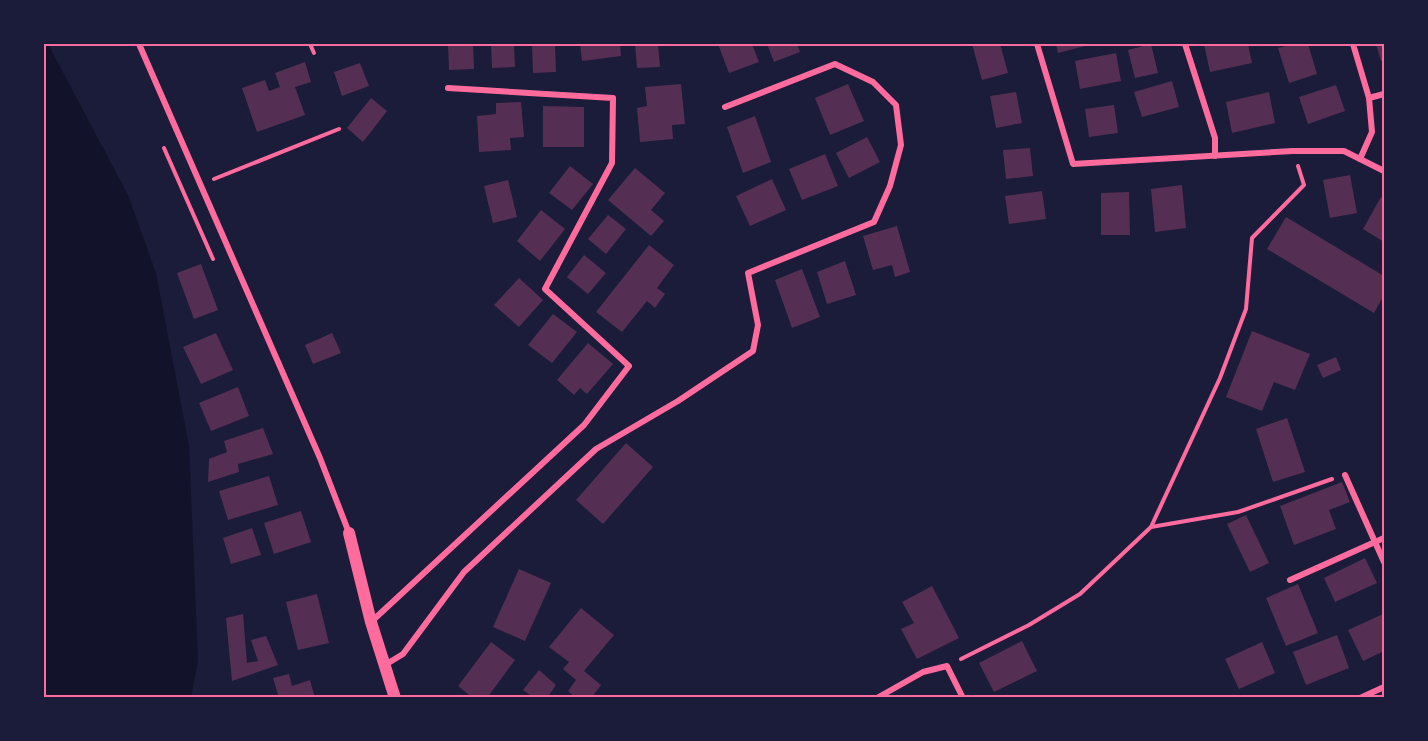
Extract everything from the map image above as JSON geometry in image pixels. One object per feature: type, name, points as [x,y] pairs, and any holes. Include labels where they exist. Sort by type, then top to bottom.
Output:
[{"type":"main road","points":[[349,533],[371,622],[395,698]]},
{"type":"street","points":[[139,44],[320,458],[349,533]]},
{"type":"street","points":[[1037,44],[1073,164],[1293,151],[1344,152],[1384,171]]},
{"type":"street","points":[[1185,44],[1215,138],[1215,156]]},
{"type":"street","points":[[1353,44],[1369,98],[1372,132],[1360,159]]},
{"type":"street","points":[[385,665],[403,654],[464,572],[596,449],[678,400],[753,351],[758,325],[748,273],[874,222],[891,186],[901,145],[896,105],[873,82],[834,64],[725,107]]},
{"type":"street","points":[[371,622],[584,425],[628,366],[545,289],[612,162],[613,98],[448,88]]},
{"type":"street","points":[[1369,98],[1384,94]]},
{"type":"street","points":[[1345,475],[1384,562]]},
{"type":"street","points":[[1290,580],[1384,538]]},
{"type":"street","points":[[877,698],[923,672],[947,666],[963,698]]},
{"type":"street","points":[[1360,698],[1384,687]]},
{"type":"path","points":[[310,44],[314,53]]},
{"type":"path","points":[[184,195],[200,185],[339,129]]},
{"type":"path","points":[[947,666],[1029,625],[1080,594],[1151,527],[1221,378],[1246,309],[1252,238],[1304,185],[1293,151]]},
{"type":"path","points":[[1151,527],[1238,512],[1345,475]]},
{"type":"shaded area","points":[[44,44],[48,44],[128,195],[156,273],[189,446],[198,661],[191,697],[44,697]]},
{"type":"building","points":[[448,44],[473,44],[474,69],[449,70]]},
{"type":"building","points":[[491,44],[514,44],[515,67],[492,68]]},
{"type":"building","points":[[532,44],[566,44],[555,46],[556,72],[533,73]]},
{"type":"building","points":[[580,44],[620,44],[621,56],[582,61]]},
{"type":"building","points":[[635,44],[658,44],[660,67],[637,68]]},
{"type":"building","points":[[718,44],[752,44],[759,62],[729,73]]},
{"type":"building","points":[[767,44],[797,44],[800,52],[774,62]]},
{"type":"building","points":[[972,44],[1000,44],[1008,73],[982,80]]},
{"type":"building","points":[[1056,44],[1084,44],[1085,46],[1058,53]]},
{"type":"building","points":[[1151,44],[1158,73],[1135,78],[1128,50]]},
{"type":"building","points":[[1204,44],[1248,44],[1252,63],[1210,72]]},
{"type":"building","points":[[1293,44],[1308,44],[1317,74],[1289,83],[1278,48]]},
{"type":"building","points":[[1376,44],[1384,44],[1384,60],[1381,61]]},
{"type":"building","points":[[1116,53],[1121,81],[1080,89],[1075,61]]},
{"type":"building","points":[[305,62],[311,82],[295,87],[305,115],[257,132],[242,88],[265,80],[269,91],[280,87],[275,73]]},
{"type":"building","points":[[360,63],[369,86],[342,96],[334,72]]},
{"type":"building","points":[[1172,81],[1179,107],[1142,117],[1134,92]]},
{"type":"building","points":[[681,84],[685,124],[672,125],[673,139],[640,142],[637,108],[647,106],[645,87]]},
{"type":"building","points":[[848,84],[864,121],[830,135],[815,98]]},
{"type":"building","points":[[1336,85],[1345,111],[1308,124],[1299,97]]},
{"type":"building","points":[[1016,92],[1022,123],[996,128],[990,96]]},
{"type":"building","points":[[1269,92],[1275,123],[1232,133],[1226,102]]},
{"type":"building","points":[[371,98],[387,111],[363,142],[347,128]]},
{"type":"building","points":[[521,102],[524,137],[510,138],[511,150],[479,152],[477,116],[496,114],[496,103]]},
{"type":"building","points":[[1114,105],[1118,133],[1089,137],[1085,109]]},
{"type":"building","points":[[543,106],[584,107],[584,147],[543,147]]},
{"type":"building","points":[[755,116],[771,162],[743,173],[727,127]]},
{"type":"building","points":[[867,137],[880,162],[849,178],[836,153]]},
{"type":"building","points":[[1030,148],[1033,176],[1006,179],[1003,150]]},
{"type":"building","points":[[825,154],[838,186],[802,200],[789,169]]},
{"type":"building","points":[[570,166],[593,184],[572,210],[549,193]]},
{"type":"building","points":[[635,168],[665,193],[651,210],[664,221],[651,236],[608,200]]},
{"type":"building","points":[[1350,175],[1357,213],[1330,218],[1323,180]]},
{"type":"building","points":[[772,179],[786,210],[750,226],[736,196]]},
{"type":"building","points":[[508,180],[517,217],[493,223],[484,186]]},
{"type":"building","points":[[1182,185],[1186,228],[1155,232],[1151,189]]},
{"type":"building","points":[[1042,191],[1046,219],[1009,224],[1005,196]]},
{"type":"building","points":[[1129,192],[1130,235],[1101,235],[1101,193]]},
{"type":"building","points":[[1381,197],[1384,199],[1384,242],[1363,229]]},
{"type":"building","points":[[541,210],[565,229],[540,261],[517,241]]},
{"type":"building","points":[[608,215],[626,229],[606,254],[588,239]]},
{"type":"building","points":[[1286,217],[1384,276],[1384,295],[1374,313],[1267,249]]},
{"type":"building","points":[[897,226],[910,272],[895,277],[892,265],[873,270],[863,236]]},
{"type":"building","points":[[649,245],[674,265],[657,288],[665,294],[655,308],[647,301],[622,332],[596,312]]},
{"type":"building","points":[[584,255],[606,273],[588,294],[567,277]]},
{"type":"building","points":[[845,261],[856,295],[827,304],[817,272]]},
{"type":"building","points":[[201,264],[218,310],[194,319],[177,273]]},
{"type":"building","points":[[802,269],[820,317],[792,328],[775,280]]},
{"type":"building","points":[[519,278],[543,300],[519,327],[494,305]]},
{"type":"building","points":[[553,314],[577,332],[552,363],[528,345]]},
{"type":"building","points":[[1252,331],[1310,354],[1295,390],[1274,382],[1262,411],[1226,397]]},
{"type":"building","points":[[216,333],[233,370],[201,384],[183,347]]},
{"type":"building","points":[[332,333],[341,353],[313,364],[305,345]]},
{"type":"building","points":[[588,343],[613,364],[587,394],[580,388],[574,395],[557,380]]},
{"type":"building","points":[[1336,357],[1341,370],[1323,378],[1317,365]]},
{"type":"building","points":[[238,387],[249,416],[211,431],[199,403]]},
{"type":"building","points":[[1287,418],[1305,472],[1273,482],[1256,429]]},
{"type":"building","points":[[263,428],[273,454],[238,464],[239,472],[208,482],[209,459],[227,452],[224,441]]},
{"type":"building","points":[[626,443],[653,467],[603,524],[576,500]]},
{"type":"building","points":[[269,476],[278,505],[228,520],[219,491]]},
{"type":"building","points":[[1342,482],[1350,502],[1329,510],[1336,529],[1294,545],[1280,506]]},
{"type":"building","points":[[301,511],[311,542],[274,554],[264,523]]},
{"type":"building","points":[[1246,515],[1269,563],[1250,572],[1227,524]]},
{"type":"building","points":[[252,528],[261,555],[231,564],[223,538]]},
{"type":"building","points":[[1365,558],[1377,583],[1335,602],[1324,578]]},
{"type":"building","points":[[519,569],[551,583],[525,641],[493,627]]},
{"type":"building","points":[[1298,584],[1318,633],[1286,646],[1266,598]]},
{"type":"building","points":[[932,586],[959,638],[917,659],[901,629],[914,623],[902,602]]},
{"type":"building","points":[[317,594],[329,643],[298,650],[286,602]]},
{"type":"building","points":[[581,608],[614,635],[584,671],[601,685],[591,698],[576,698],[568,691],[576,680],[563,669],[569,662],[549,647]]},
{"type":"building","points":[[243,614],[247,663],[258,661],[251,640],[266,636],[278,665],[232,681],[226,618]]},
{"type":"building","points":[[1383,614],[1384,651],[1363,661],[1348,630]]},
{"type":"building","points":[[1337,635],[1349,668],[1306,685],[1293,652]]},
{"type":"building","points":[[1022,641],[1037,671],[994,692],[979,663]]},
{"type":"building","points":[[491,642],[515,660],[487,698],[473,698],[458,686]]},
{"type":"building","points":[[1262,642],[1275,673],[1239,689],[1225,659]]},
{"type":"building","points":[[539,670],[556,685],[547,698],[534,698],[523,690]]},
{"type":"building","points":[[289,674],[292,686],[310,680],[315,698],[279,698],[273,678]]}]
